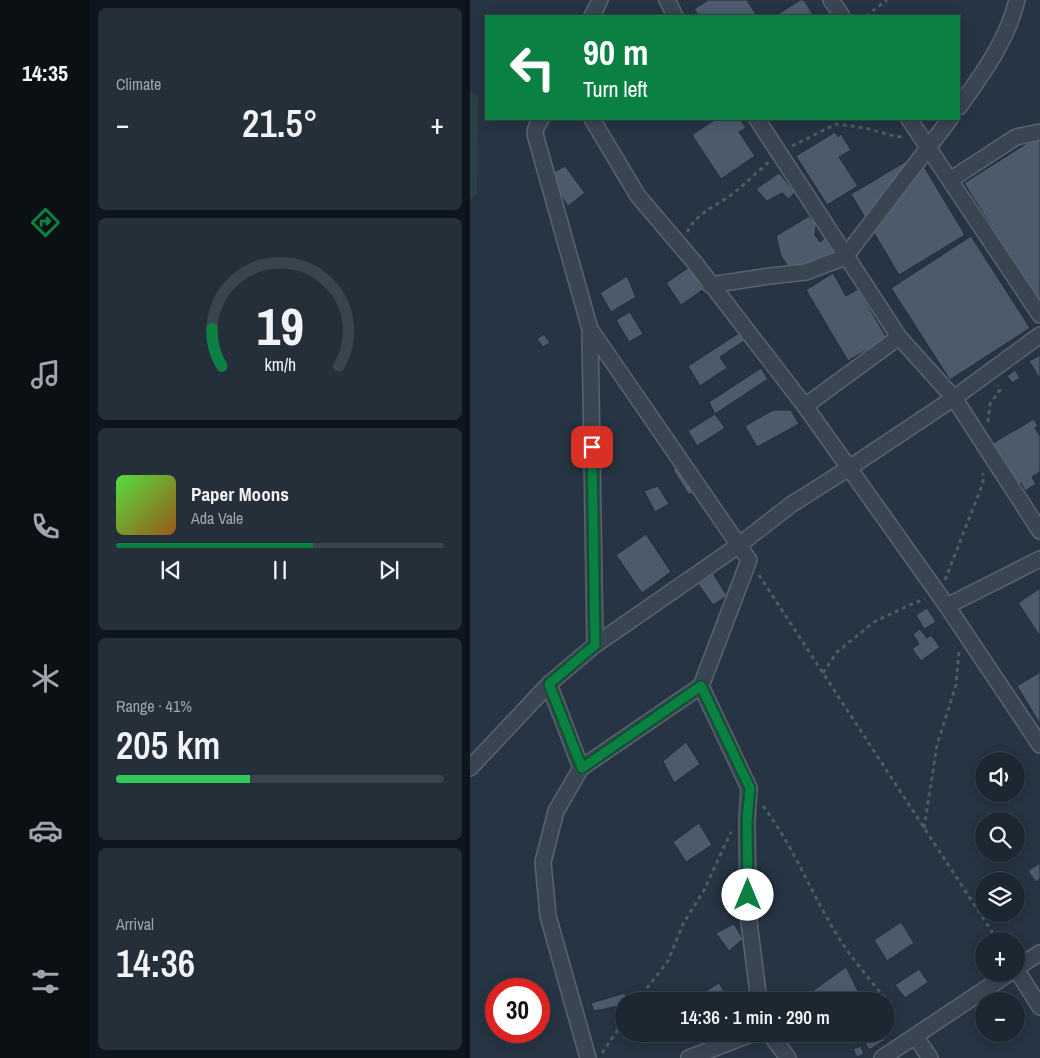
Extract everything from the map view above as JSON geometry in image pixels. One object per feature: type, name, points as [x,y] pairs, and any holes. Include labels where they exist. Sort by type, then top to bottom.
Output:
[{"type":"street","points":[[592,15],[600,0]]},
{"type":"street","points":[[667,0],[674,15]]},
{"type":"street","points":[[831,0],[841,15]]},
{"type":"street","points":[[960,106],[988,66],[1004,39],[1017,0]]},
{"type":"street","points":[[540,120],[535,134],[590,329],[595,645]]},
{"type":"street","points":[[593,120],[638,196],[680,245],[805,406],[943,601],[1040,745]]},
{"type":"street","points":[[757,120],[899,337],[954,398],[1040,531]]},
{"type":"street","points":[[909,120],[1040,315]]},
{"type":"street","points":[[710,284],[806,272],[846,256],[924,142],[949,120]]},
{"type":"street","points":[[950,180],[1016,137],[1040,132]]},
{"type":"street","points":[[588,1058],[548,916],[543,862],[556,811],[582,768],[701,686],[749,560],[590,329]]},
{"type":"street","points":[[470,768],[549,684],[595,645],[738,545],[792,504],[954,398],[1040,335]]},
{"type":"street","points":[[805,406],[899,337]]},
{"type":"street","points":[[943,601],[1040,559]]},
{"type":"street","points":[[549,684],[582,768]]},
{"type":"street","points":[[701,686],[750,788],[747,820],[748,914],[758,992]]},
{"type":"street","points":[[1025,963],[1040,953]]},
{"type":"street","points":[[882,1058],[996,982]]},
{"type":"street","points":[[1024,982],[1040,1008]]},
{"type":"street","points":[[915,1036],[930,1058]]},
{"type":"street","points":[[689,1058],[711,1054],[735,1042]]},
{"type":"street","points":[[776,1042],[788,1058]]},
{"type":"path","points":[[867,15],[887,0]]},
{"type":"path","points":[[680,245],[691,225],[705,210],[729,196],[778,152],[836,124],[865,128],[896,137],[924,142]]},
{"type":"path","points":[[823,673],[837,652],[874,622],[914,603],[943,601],[983,483],[990,404],[1000,390],[991,371]]},
{"type":"path","points":[[749,560],[992,932]]},
{"type":"path","points":[[924,828],[937,745],[956,685],[959,644]]},
{"type":"path","points":[[750,788],[772,817],[834,931],[880,992]]},
{"type":"path","points":[[644,992],[668,961],[683,924],[704,890],[732,829]]},
{"type":"path","points":[[599,1058],[615,1034]]},
{"type":"green space","points":[[470,93],[478,96],[477,195],[470,200]]},
{"type":"building","points":[[708,0],[747,0],[756,15],[698,15],[694,9]]},
{"type":"building","points":[[800,0],[804,0],[813,15],[777,15]]},
{"type":"building","points":[[714,120],[741,120],[746,128],[739,132],[755,156],[721,179],[692,135]]},
{"type":"building","points":[[835,132],[838,137],[841,134],[851,150],[839,157],[858,186],[827,205],[796,156]]},
{"type":"building","points":[[1040,135],[1040,304],[964,183]]},
{"type":"building","points":[[917,155],[965,235],[899,275],[851,194]]},
{"type":"building","points":[[565,166],[585,193],[568,206],[547,176]]},
{"type":"building","points":[[779,173],[795,192],[789,199],[782,193],[767,201],[756,189]]},
{"type":"building","points":[[809,216],[811,219],[817,219],[815,235],[820,242],[825,238],[838,255],[832,269],[824,274],[799,282],[781,256],[776,236]]},
{"type":"building","points":[[971,236],[1030,328],[950,380],[891,288]]},
{"type":"building","points":[[695,263],[710,285],[681,305],[666,283]]},
{"type":"building","points":[[833,273],[846,296],[858,289],[887,338],[848,361],[806,290]]},
{"type":"building","points":[[627,276],[636,297],[611,312],[600,293]]},
{"type":"building","points":[[630,312],[643,334],[629,342],[616,320]]},
{"type":"building","points":[[739,333],[744,341],[720,357],[727,368],[700,386],[688,366]]},
{"type":"building","points":[[544,334],[550,343],[543,347],[537,339]]},
{"type":"building","points":[[1040,355],[1040,379],[1029,361]]},
{"type":"building","points":[[761,368],[768,379],[715,414],[709,402]]},
{"type":"building","points":[[1015,370],[1020,378],[1012,383],[1007,376]]},
{"type":"building","points":[[773,410],[791,410],[799,424],[757,447],[745,426]]},
{"type":"building","points":[[715,414],[725,428],[697,446],[688,431]]},
{"type":"building","points":[[1034,419],[1038,426],[1035,428],[1040,436],[1040,472],[1032,477],[1036,484],[1025,491],[1021,483],[1017,485],[991,451],[993,443]]},
{"type":"building","points":[[687,461],[703,484],[689,495],[673,470]]},
{"type":"building","points":[[658,486],[669,504],[655,512],[644,491]]},
{"type":"building","points":[[646,534],[671,572],[642,593],[616,555]]},
{"type":"building","points":[[713,573],[727,596],[713,605],[698,584]]},
{"type":"building","points":[[1040,588],[1040,636],[1018,603]]},
{"type":"building","points":[[927,608],[936,622],[924,629],[916,615]]},
{"type":"building","points":[[920,629],[927,638],[931,635],[940,647],[921,661],[912,649],[919,644],[913,634]]},
{"type":"building","points":[[1040,672],[1040,724],[1017,686]]},
{"type":"building","points":[[686,742],[700,764],[674,783],[663,761]]},
{"type":"building","points":[[699,823],[712,845],[686,862],[673,842]]},
{"type":"building","points":[[1040,863],[1040,879],[1036,882],[1028,871]]},
{"type":"building","points":[[901,922],[914,943],[887,961],[874,940]]},
{"type":"building","points":[[734,924],[743,939],[729,951],[716,933]]},
{"type":"building","points":[[846,967],[858,992],[811,992]]},
{"type":"building","points":[[919,969],[928,982],[905,998],[895,985]]},
{"type":"building","points":[[719,983],[724,992],[704,992]]},
{"type":"building","points":[[615,996],[615,1007],[594,1011],[591,1003]]},
{"type":"building","points":[[864,1042],[882,1042],[869,1050]]},
{"type":"building","points":[[861,1046],[864,1054],[857,1057],[853,1049]]},
{"type":"route","points":[[592,447],[595,645],[549,684],[582,768],[701,686],[750,788],[747,820],[748,895]]}]
